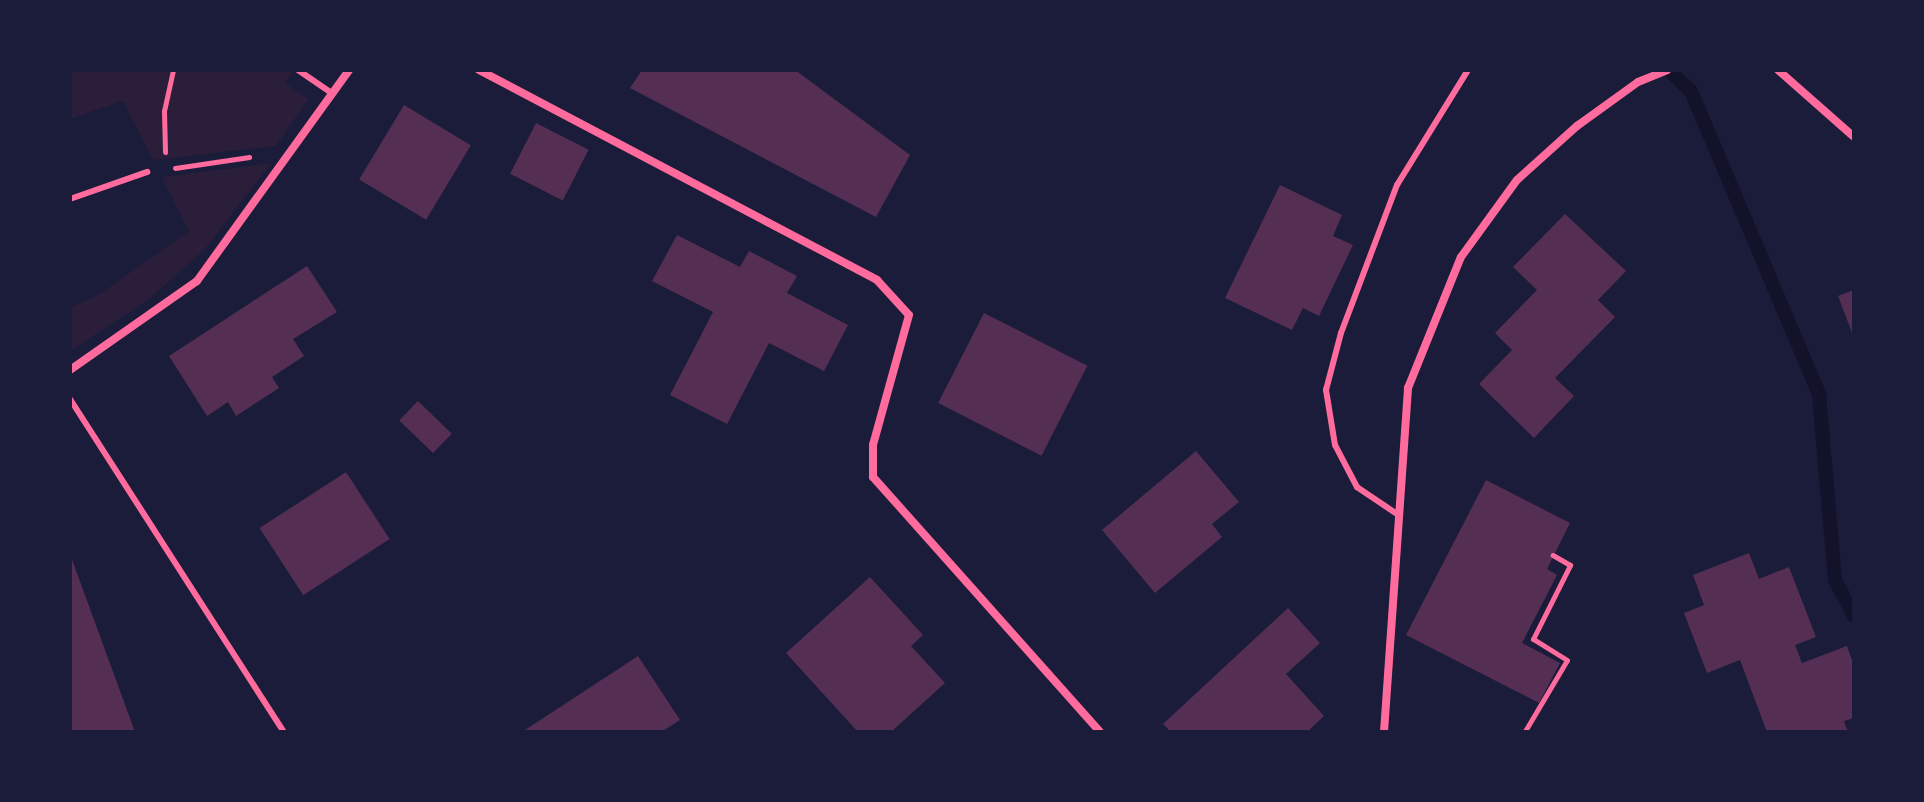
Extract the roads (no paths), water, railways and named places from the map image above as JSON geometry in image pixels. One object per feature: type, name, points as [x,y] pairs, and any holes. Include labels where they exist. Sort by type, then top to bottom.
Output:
[{"type":"street","points":[[70,370],[197,281],[349,70]]},
{"type":"street","points":[[479,70],[877,280],[909,315],[873,445],[873,477],[1100,732]]},
{"type":"street","points":[[1384,732],[1408,388],[1461,257],[1517,180],[1577,126],[1638,82],[1667,70]]},
{"type":"street","points":[[1778,70],[1854,137]]},
{"type":"lane","points":[[298,70],[333,94]]},
{"type":"lane","points":[[1397,514],[1357,487],[1335,445],[1326,390],[1341,333],[1397,185],[1468,70]]},
{"type":"lane","points":[[70,199],[147,172]]},
{"type":"lane","points":[[70,399],[284,732]]},
{"type":"waterway","points":[[1669,70],[1691,91],[1819,394],[1835,580],[1854,616]]}]
